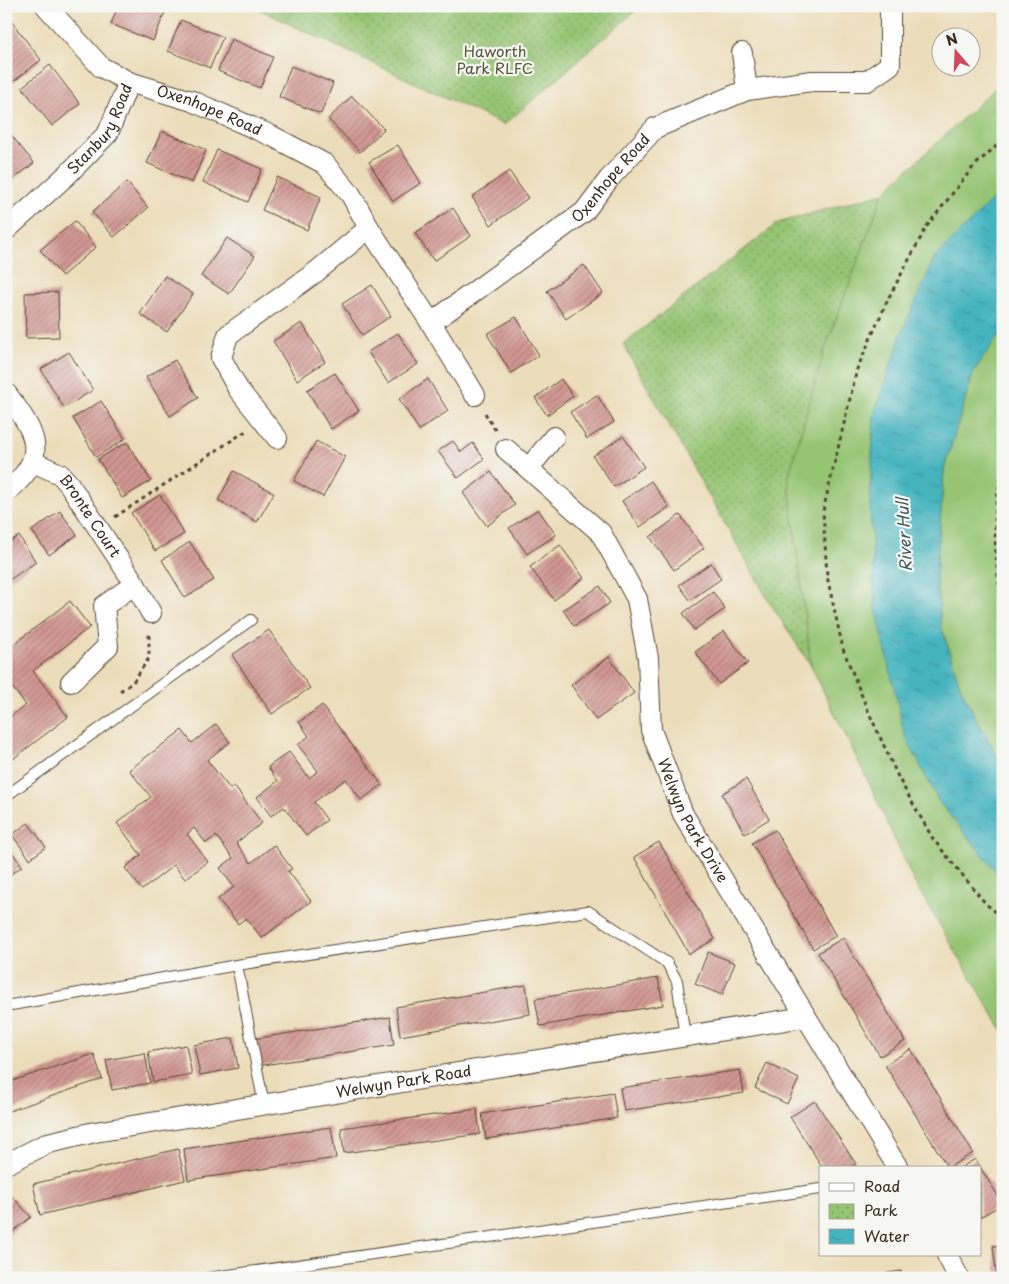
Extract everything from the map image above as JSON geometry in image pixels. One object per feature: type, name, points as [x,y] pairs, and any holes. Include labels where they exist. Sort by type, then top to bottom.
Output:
[{"type":"street","name":"Stanbury Road","points":[[6,230],[68,174],[108,133],[129,82],[101,67],[46,6]]},
{"type":"street","name":"Oxenhope Road","points":[[431,323],[506,259],[584,212],[655,128],[746,90],[812,81],[867,81],[890,65],[890,6]]},
{"type":"street","points":[[742,53],[746,90]]},
{"type":"street","name":"Oxenhope Road","points":[[129,82],[192,101],[272,136],[325,164],[351,195],[369,228],[475,395]]},
{"type":"street","points":[[277,438],[264,419],[238,389],[221,358],[228,335],[316,272],[369,228]]},
{"type":"street","points":[[6,393],[31,430],[36,446],[33,462],[26,476],[6,492]]},
{"type":"street","points":[[529,468],[554,437]]},
{"type":"street","name":"Welwyn Park Drive","points":[[506,449],[601,533],[638,599],[648,658],[651,730],[683,814],[897,1166]]},
{"type":"street","name":"Bronte Court","points":[[33,462],[60,474],[135,584],[151,613]]},
{"type":"street","points":[[71,682],[108,646],[104,606],[135,584]]},
{"type":"street","name":"Welwyn Park Road","points":[[6,1164],[48,1143],[95,1132],[685,1037],[804,1016]]},
{"type":"street","points":[[948,1256],[959,1278]]},
{"type":"lane","points":[[6,796],[251,620]]},
{"type":"lane","points":[[6,1006],[237,965],[588,911],[667,963],[677,981],[685,1037]]},
{"type":"lane","points":[[237,965],[264,1105]]},
{"type":"lane","points":[[208,1278],[819,1189]]},
{"type":"path","points":[[1003,140],[974,166],[927,226],[888,299],[857,369],[823,511],[827,576],[843,650],[866,706],[899,779],[933,839],[986,904],[1003,918]]},
{"type":"path","points":[[475,395],[506,449]]},
{"type":"path","points":[[98,528],[264,419]]},
{"type":"path","points":[[1003,470],[997,488],[995,547],[1003,622]]},
{"type":"path","points":[[118,693],[133,682],[149,658],[151,613]]},
{"type":"green space","name":"Haworth Park RLFC","points":[[252,6],[641,6],[504,125]]},
{"type":"green space","points":[[1003,81],[1003,189],[935,257],[874,414],[870,502],[875,604],[939,802],[1003,879],[1003,1031],[914,882],[870,785],[811,666],[788,478],[823,354],[883,193]]},
{"type":"green space","points":[[883,193],[823,354],[788,478],[811,666],[770,603],[623,344],[778,223]]},
{"type":"green space","points":[[1003,329],[1003,768],[961,689],[941,625],[936,576],[944,469],[974,371]]},
{"type":"water","name":"River Hull","points":[[1003,189],[1003,329],[974,371],[944,469],[936,576],[941,625],[961,689],[1003,768],[1003,879],[939,802],[905,736],[875,604],[870,502],[874,414],[904,327],[935,257]]},
{"type":"building","points":[[118,6],[157,6],[166,10],[153,41],[111,24]]},
{"type":"building","points":[[181,20],[223,37],[210,68],[168,51]]},
{"type":"building","points":[[11,21],[41,60],[13,82],[6,73],[6,25]]},
{"type":"building","points":[[231,39],[273,57],[260,88],[218,71]]},
{"type":"building","points":[[50,65],[80,104],[52,126],[22,87]]},
{"type":"building","points":[[291,66],[333,83],[321,114],[279,97]]},
{"type":"building","points":[[352,96],[384,129],[360,152],[328,119]]},
{"type":"building","points":[[162,131],[206,150],[192,183],[147,163]]},
{"type":"building","points":[[11,135],[34,163],[6,185],[6,139]]},
{"type":"building","points":[[398,145],[421,183],[393,201],[369,162]]},
{"type":"building","points":[[217,150],[262,169],[248,202],[203,182]]},
{"type":"building","points":[[509,171],[528,198],[491,225],[472,197]]},
{"type":"building","points":[[277,177],[321,197],[307,230],[262,210]]},
{"type":"building","points":[[127,182],[148,208],[114,237],[92,212]]},
{"type":"building","points":[[453,208],[471,236],[434,261],[415,233]]},
{"type":"building","points":[[75,221],[96,247],[62,276],[40,250]]},
{"type":"building","points":[[227,238],[255,256],[229,294],[201,276]]},
{"type":"building","points":[[584,265],[603,293],[566,319],[547,291]]},
{"type":"building","points":[[165,276],[193,294],[167,332],[140,314]]},
{"type":"building","points":[[372,285],[391,316],[362,335],[342,304]]},
{"type":"building","points":[[58,292],[59,337],[26,338],[25,293]]},
{"type":"building","points":[[516,317],[539,355],[511,373],[487,334]]},
{"type":"building","points":[[302,323],[325,362],[297,380],[273,341]]},
{"type":"building","points":[[398,333],[418,364],[388,383],[368,352]]},
{"type":"building","points":[[69,352],[93,390],[64,408],[41,369]]},
{"type":"building","points":[[175,360],[198,398],[170,416],[146,377]]},
{"type":"building","points":[[335,373],[359,411],[331,429],[307,390]]},
{"type":"building","points":[[428,379],[448,411],[419,430],[399,399]]},
{"type":"building","points":[[561,379],[573,396],[547,415],[535,398]]},
{"type":"building","points":[[597,395],[614,422],[587,439],[570,412]]},
{"type":"building","points":[[101,401],[125,439],[96,457],[73,418]]},
{"type":"building","points":[[623,436],[644,467],[614,487],[593,456]]},
{"type":"building","points":[[316,441],[345,457],[323,497],[294,481]]},
{"type":"building","points":[[453,441],[461,452],[473,443],[484,459],[458,478],[438,451]]},
{"type":"building","points":[[127,442],[151,481],[122,498],[98,459]]},
{"type":"building","points":[[234,471],[274,493],[257,522],[218,500]]},
{"type":"building","points":[[491,472],[515,505],[487,526],[463,493]]},
{"type":"building","points":[[651,481],[669,507],[640,527],[622,501]]},
{"type":"building","points":[[160,495],[184,534],[155,551],[131,513]]},
{"type":"building","points":[[538,509],[556,535],[527,554],[509,528]]},
{"type":"building","points":[[60,511],[77,535],[49,555],[32,531]]},
{"type":"building","points":[[680,515],[704,548],[674,570],[650,537]]},
{"type":"building","points":[[19,536],[36,562],[6,582],[6,544]]},
{"type":"building","points":[[190,542],[214,580],[185,598],[162,560]]},
{"type":"building","points":[[560,545],[584,578],[554,600],[530,567]]},
{"type":"building","points":[[711,563],[721,579],[690,600],[679,585]]},
{"type":"building","points":[[600,586],[610,603],[574,626],[563,610]]},
{"type":"building","points":[[713,592],[725,609],[694,630],[683,613]]},
{"type":"building","points":[[70,601],[90,627],[33,671],[68,717],[13,759],[6,751],[6,720],[26,705],[12,687],[6,692],[6,650]]},
{"type":"building","points":[[269,630],[310,688],[272,714],[232,655]]},
{"type":"building","points":[[724,631],[748,663],[719,684],[695,652]]},
{"type":"building","points":[[609,657],[634,693],[596,720],[571,685]]},
{"type":"building","points":[[322,705],[382,785],[361,800],[346,779],[314,802],[327,820],[306,836],[284,807],[271,816],[257,797],[278,781],[268,767],[289,752],[309,778],[318,771],[298,745],[309,736],[299,722]]},
{"type":"building","points":[[216,724],[230,742],[207,760],[230,789],[234,786],[262,823],[236,843],[251,863],[274,845],[292,869],[288,871],[311,901],[262,938],[246,918],[238,924],[218,899],[234,887],[220,868],[233,858],[216,836],[206,843],[194,828],[187,834],[208,862],[185,879],[174,865],[142,890],[125,868],[141,855],[117,823],[151,797],[129,770],[182,730],[192,743]]},
{"type":"building","points":[[746,779],[769,819],[745,834],[722,794]]},
{"type":"building","points":[[28,823],[46,847],[30,859],[12,835]]},
{"type":"building","points":[[775,830],[836,936],[813,949],[752,843]]},
{"type":"building","points":[[659,842],[715,939],[689,954],[634,857]]},
{"type":"building","points":[[6,844],[22,866],[6,878]]},
{"type":"building","points":[[843,938],[905,1041],[880,1056],[818,953]]},
{"type":"building","points":[[708,952],[735,963],[722,995],[695,984]]},
{"type":"building","points":[[658,978],[663,1005],[540,1026],[535,999]]},
{"type":"building","points":[[526,985],[530,1014],[400,1036],[396,1007]]},
{"type":"building","points":[[390,1017],[394,1045],[257,1066],[253,1039]]},
{"type":"building","points":[[233,1038],[238,1068],[200,1075],[194,1045]]},
{"type":"building","points":[[186,1045],[192,1075],[153,1082],[148,1052]]},
{"type":"building","points":[[911,1049],[973,1153],[951,1166],[947,1166],[885,1065]]},
{"type":"building","points":[[145,1053],[150,1083],[112,1090],[106,1060]]},
{"type":"building","points":[[94,1054],[102,1079],[6,1112],[6,1083]]},
{"type":"building","points":[[767,1063],[799,1079],[787,1104],[755,1088]]},
{"type":"building","points":[[740,1070],[744,1093],[624,1111],[620,1088]]},
{"type":"building","points":[[613,1093],[617,1118],[486,1139],[482,1114]]},
{"type":"building","points":[[815,1101],[856,1164],[852,1166],[822,1166],[790,1117]]},
{"type":"building","points":[[477,1109],[480,1134],[344,1153],[341,1128]]},
{"type":"building","points":[[331,1127],[336,1158],[188,1180],[184,1149]]},
{"type":"building","points":[[178,1149],[185,1180],[40,1215],[33,1184]]},
{"type":"building","points":[[975,1159],[979,1166],[963,1166]]},
{"type":"building","points":[[982,1170],[1003,1204],[982,1216]]},
{"type":"building","points":[[13,1197],[31,1217],[6,1237],[6,1203]]},
{"type":"building","points":[[1003,1245],[1003,1277],[997,1278],[993,1246]]},
{"type":"building","points":[[901,1271],[902,1278],[863,1278],[863,1277]]}]
